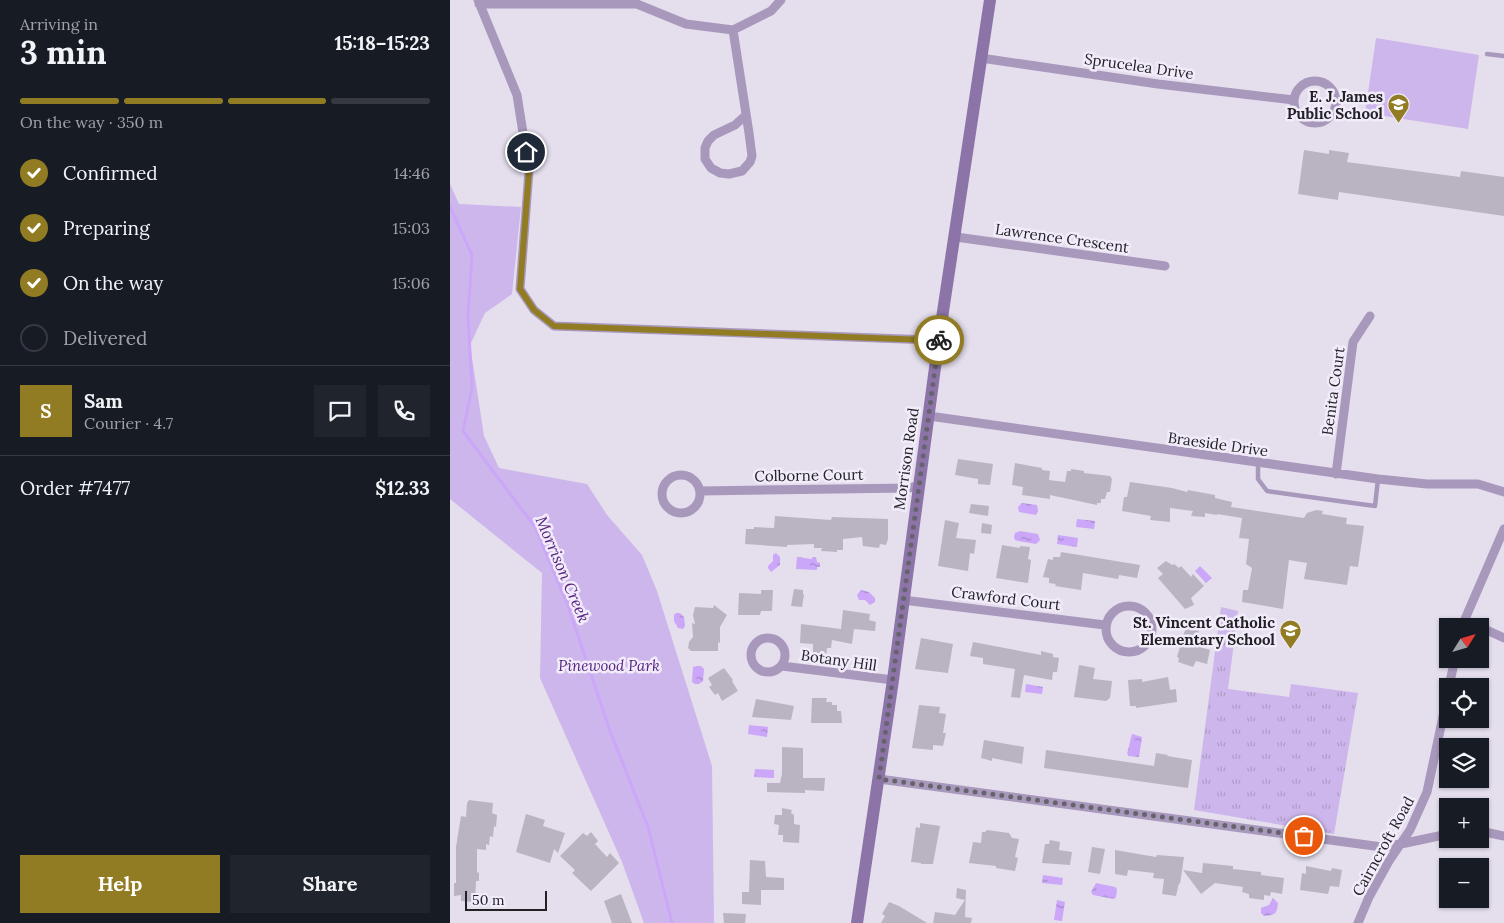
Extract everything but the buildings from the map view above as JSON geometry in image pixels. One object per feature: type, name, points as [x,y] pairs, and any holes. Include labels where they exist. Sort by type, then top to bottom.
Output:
[{"type":"street","points":[[781,0],[771,11],[733,30],[686,24],[637,4],[478,2],[517,95],[529,171],[520,289],[534,310],[554,326],[925,340],[939,338]]},
{"type":"street","name":"Morrison Road","points":[[857,923],[893,680],[939,338],[956,237],[990,0]]},
{"type":"street","points":[[733,30],[746,115],[752,156],[750,162],[742,171],[729,174],[720,173],[711,168],[705,159],[705,148],[708,141],[714,135],[735,126],[746,115]]},
{"type":"street","name":"Sprucelea Drive","points":[[981,58],[1158,84],[1294,100]]},
{"type":"street","points":[[1318,81],[1326,84],[1332,90],[1336,98],[1336,106],[1324,121],[1312,123],[1301,117],[1297,112],[1294,100],[1302,85],[1318,81]]},
{"type":"street","name":"Lawrence Crescent","points":[[956,237],[1165,266]]},
{"type":"street","name":"Benita Court","points":[[1336,474],[1353,342],[1370,316]]},
{"type":"street","name":"Braeside Drive","points":[[929,416],[1336,474],[1427,484],[1478,484],[1504,492]]},
{"type":"street","points":[[681,474],[693,479],[700,491],[698,503],[689,511],[683,513],[676,513],[666,506],[661,495],[662,489],[669,478],[681,474]]},
{"type":"street","name":"Colborne Court","points":[[700,491],[909,488],[918,486]]},
{"type":"street","points":[[1465,618],[1504,529]]},
{"type":"street","name":"Crawford Court","points":[[903,600],[1106,625]]},
{"type":"street","points":[[1125,606],[1135,606],[1144,611],[1150,619],[1153,628],[1151,638],[1146,646],[1137,652],[1128,653],[1118,650],[1110,644],[1106,635],[1106,625],[1109,616],[1116,609],[1125,606]]},
{"type":"street","points":[[1489,631],[1504,638]]},
{"type":"street","name":"Botany Hill","points":[[782,666],[893,680]]},
{"type":"street","name":"Cairncroft Road","points":[[1358,923],[1369,897],[1389,860],[1410,830],[1427,792],[1441,728]]},
{"type":"street","points":[[879,779],[1382,846],[1439,836]]},
{"type":"street","points":[[1489,833],[1504,836]]},
{"type":"lane","points":[[1487,54],[1504,56]]},
{"type":"lane","points":[[1258,463],[1258,479],[1267,491],[1375,506],[1378,479]]},
{"type":"green space","points":[[1376,38],[1479,55],[1468,129],[1365,113]]},
{"type":"green space","name":"Pinewood Park","points":[[450,184],[459,204],[521,207],[512,294],[485,313],[470,345],[484,436],[499,468],[587,484],[607,515],[642,555],[657,591],[712,766],[714,923],[644,923],[622,862],[540,678],[542,573],[450,499]]},
{"type":"green space","points":[[1221,607],[1238,611],[1228,689],[1289,697],[1291,684],[1358,693],[1334,834],[1194,810]]},
{"type":"water","points":[[1022,503],[1037,505],[1038,511],[1036,515],[1019,512],[1018,507]]},
{"type":"water","points":[[1077,519],[1095,521],[1094,529],[1076,527]]},
{"type":"water","points":[[1020,531],[1038,534],[1040,540],[1036,544],[1015,540],[1015,533]]},
{"type":"water","points":[[1058,535],[1078,538],[1077,547],[1057,544]]},
{"type":"water","points":[[776,553],[780,557],[780,565],[771,572],[768,566],[773,561],[773,555]]},
{"type":"water","points":[[797,557],[812,559],[812,557],[816,557],[820,567],[817,567],[817,570],[796,569]]},
{"type":"water","points":[[1200,566],[1212,578],[1206,583],[1195,571]]},
{"type":"water","points":[[861,590],[869,592],[875,598],[875,602],[870,605],[865,600],[859,600],[857,595]]},
{"type":"water","points":[[676,613],[680,613],[684,617],[685,626],[683,629],[678,628],[674,621]]},
{"type":"water","points":[[701,666],[704,669],[703,681],[695,684],[692,682],[693,667]]},
{"type":"water","points":[[1026,684],[1043,687],[1042,694],[1025,692]]},
{"type":"water","points":[[749,725],[768,727],[767,737],[748,734]]},
{"type":"water","points":[[1132,734],[1142,737],[1139,757],[1128,756],[1127,754]]},
{"type":"water","points":[[755,769],[774,770],[774,778],[754,777]]},
{"type":"water","points":[[1043,875],[1063,878],[1062,885],[1042,883]]},
{"type":"water","points":[[1096,883],[1115,887],[1117,889],[1116,897],[1114,899],[1093,895],[1091,892]]},
{"type":"water","points":[[1273,898],[1278,903],[1276,912],[1273,915],[1264,916],[1261,913],[1261,908],[1269,905]]},
{"type":"water","points":[[1057,900],[1065,902],[1062,921],[1054,920]]},
{"type":"waterway","name":"Morrison Creek","points":[[450,207],[472,255],[468,316],[472,388],[463,431],[535,527],[567,603],[610,731],[648,827],[672,923]]},
{"type":"way so far","points":[[939,340],[879,779],[1304,836]]},
{"type":"place","name":"E. J. James Public School","points":[[1399,124]]},
{"type":"place","name":"St. Vincent Catholic Elementary School","points":[[1291,650]]},
{"type":"route","points":[[526,152],[529,171],[520,289],[534,310],[554,326],[925,340],[939,338],[939,340]]}]
